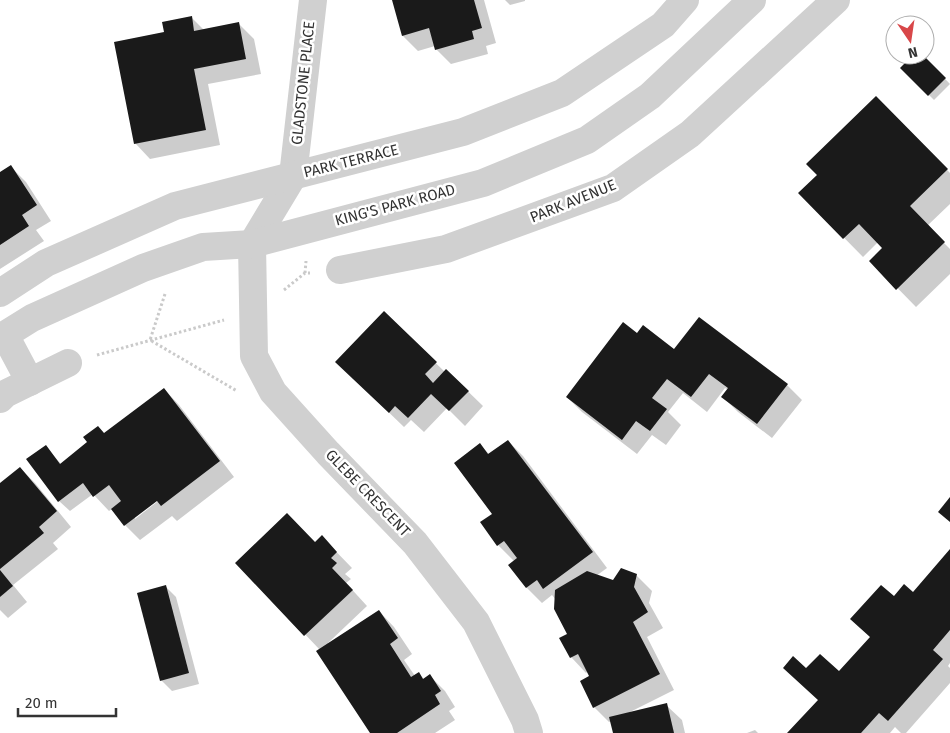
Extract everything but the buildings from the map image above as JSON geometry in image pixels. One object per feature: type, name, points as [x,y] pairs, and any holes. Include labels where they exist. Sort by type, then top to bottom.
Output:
[{"type":"street","name":"GLADSTONE PLACE","points":[[252,244],[293,176],[313,0]]},
{"type":"street","name":"PARK TERRACE","points":[[0,293],[46,263],[175,206],[463,132],[562,93],[663,25],[685,0]]},
{"type":"street","name":"KING'S PARK ROAD","points":[[3,337],[32,318],[143,268],[203,247],[252,244],[483,183],[587,140],[650,96],[752,0]]},
{"type":"street","name":"PARK AVENUE","points":[[340,270],[446,249],[613,188],[690,134],[836,0]]},
{"type":"street","name":"GLEBE CRESCENT","points":[[252,244],[254,356],[273,392],[328,453],[415,543],[476,622],[525,720],[529,733]]},
{"type":"street","points":[[3,337],[30,382]]},
{"type":"street","points":[[0,399],[5,394],[68,363]]},
{"type":"path","points":[[68,363],[254,313],[305,273],[340,270]]},
{"type":"path","points":[[150,340],[243,395]]}]
